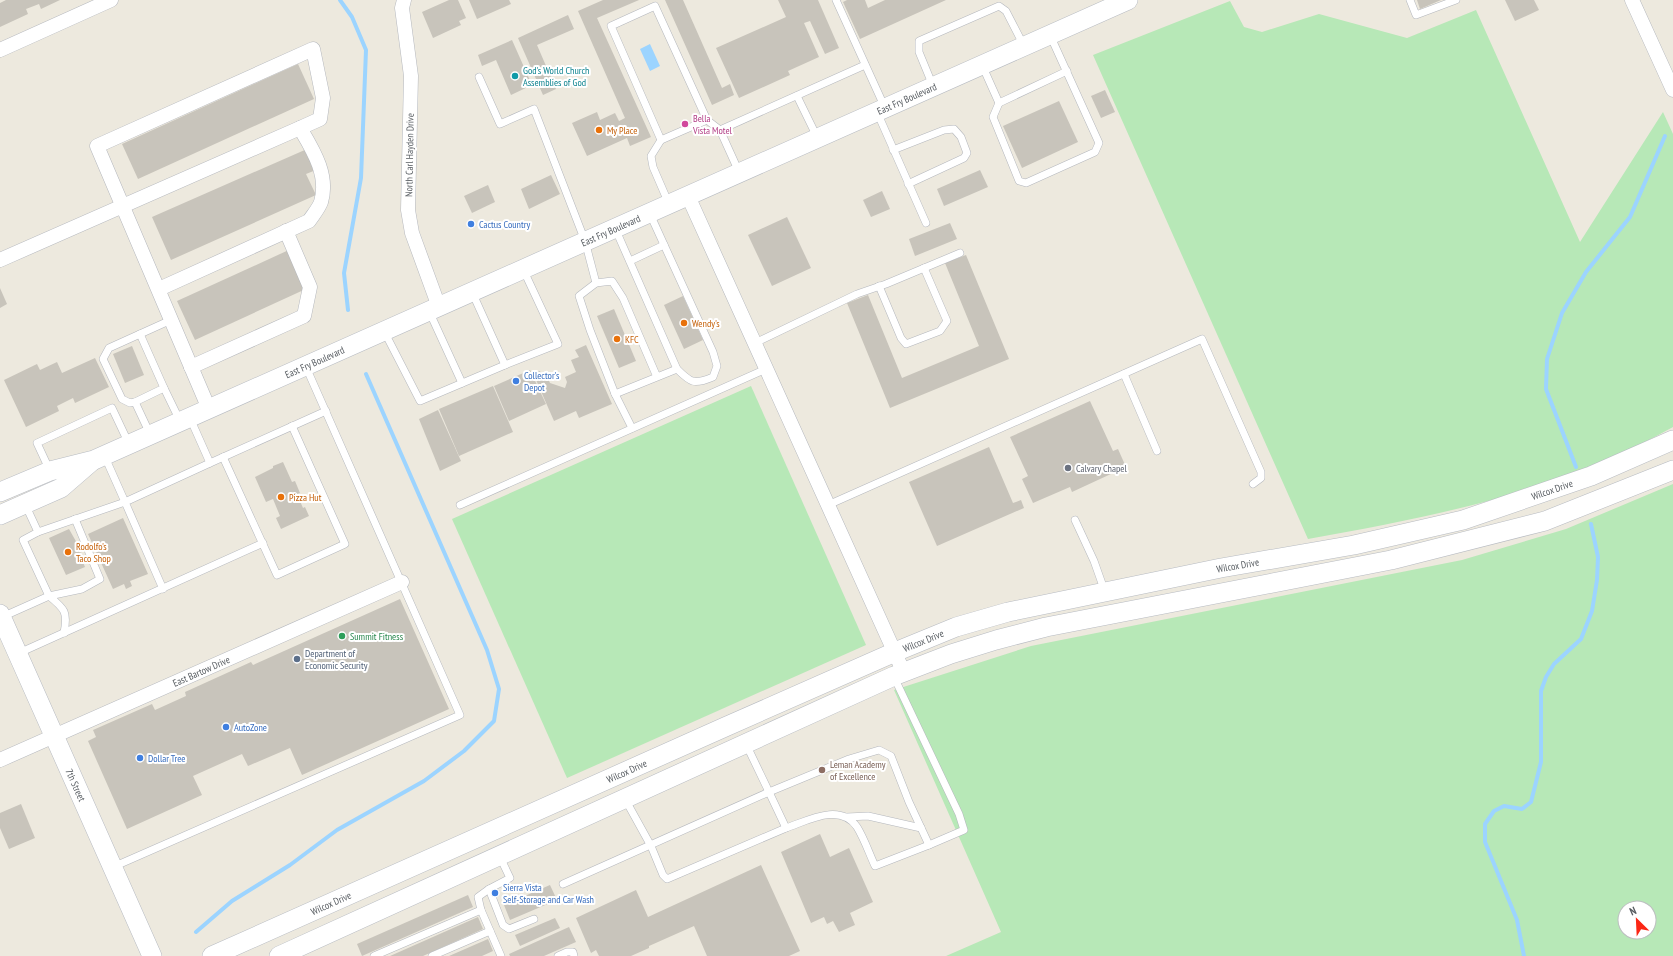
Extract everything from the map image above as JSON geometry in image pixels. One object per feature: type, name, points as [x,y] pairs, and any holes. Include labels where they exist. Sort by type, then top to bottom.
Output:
[{"type":"street","points":[[0,50],[110,0]]},
{"type":"street","name":"North Carl Hayden Drive","points":[[404,0],[402,8],[411,76],[408,210],[412,232],[434,309]]},
{"type":"street","name":"East Fry Boulevard","points":[[0,492],[50,471],[99,458],[1128,0]]},
{"type":"street","points":[[1632,0],[1673,90]]},
{"type":"street","points":[[0,260],[122,206],[320,119],[323,98],[313,49],[97,146],[122,206],[209,409]]},
{"type":"street","points":[[158,290],[309,221],[321,202],[323,177],[316,155],[300,128]]},
{"type":"street","points":[[688,196],[895,652],[899,674]]},
{"type":"street","points":[[191,367],[304,316],[310,286],[286,232]]},
{"type":"street","name":"Wilcox Drive","points":[[212,956],[895,652],[956,627],[1008,612],[1221,568],[1354,545],[1463,520],[1591,476],[1673,440]]},
{"type":"street","name":"East Fry Boulevard","points":[[0,514],[61,488],[99,458]]},
{"type":"street","points":[[286,955],[899,674],[951,654],[1039,629],[1391,560],[1545,521],[1673,470]]},
{"type":"street","name":"East Bartow Drive","points":[[0,760],[402,582]]},
{"type":"street","name":"7th Street","points":[[2,622],[18,653],[152,956]]},
{"type":"lane","points":[[836,0],[866,65],[893,150],[926,223]]},
{"type":"lane","points":[[1410,0],[1416,15],[1456,0]]},
{"type":"lane","points":[[934,86],[919,52],[919,42],[997,3],[1006,11],[1024,46]]},
{"type":"lane","points":[[661,140],[611,26],[656,6],[706,120],[720,130],[739,173]]},
{"type":"lane","points":[[1050,35],[1099,143],[1095,152],[1026,183],[1019,181],[993,117],[999,103],[1066,71]]},
{"type":"lane","points":[[720,130],[866,65]]},
{"type":"lane","points":[[982,65],[999,103]]},
{"type":"lane","points":[[479,77],[500,124],[534,109],[585,241],[596,283]]},
{"type":"lane","points":[[797,96],[818,138]]},
{"type":"lane","points":[[669,204],[653,167],[651,156],[661,140],[706,120]]},
{"type":"lane","points":[[893,150],[944,130],[954,129],[962,137],[968,153],[964,158],[908,184]]},
{"type":"lane","points":[[615,228],[677,369],[687,379],[700,383],[707,380],[713,377],[717,366],[713,352],[650,213]]},
{"type":"lane","points":[[630,261],[664,245]]},
{"type":"lane","points":[[755,342],[825,309],[960,253]]},
{"type":"lane","points":[[880,286],[901,338],[906,344],[940,330],[947,322],[924,268]]},
{"type":"lane","points":[[384,331],[420,401],[558,344],[523,269]]},
{"type":"lane","points":[[632,428],[616,394],[590,330],[579,296],[596,283],[612,281],[623,298],[657,378]]},
{"type":"lane","points":[[472,292],[505,365]]},
{"type":"lane","points":[[434,309],[462,383]]},
{"type":"lane","points":[[164,388],[130,403],[122,399],[103,359],[109,348],[171,320]]},
{"type":"lane","points":[[140,334],[164,388],[185,419],[210,463]]},
{"type":"lane","points":[[828,505],[1202,339],[1261,472],[1261,478],[1253,484]]},
{"type":"lane","points":[[113,867],[460,715],[305,366]]},
{"type":"lane","points":[[616,394],[677,369]]},
{"type":"lane","points":[[460,505],[766,369]]},
{"type":"lane","points":[[1124,374],[1157,450]]},
{"type":"lane","points":[[707,380],[712,393]]},
{"type":"lane","points":[[135,402],[150,435]]},
{"type":"lane","points":[[50,471],[37,443],[112,408],[129,444]]},
{"type":"lane","points":[[64,633],[67,618],[61,606],[49,596],[23,540],[38,532],[125,502],[326,411]]},
{"type":"lane","points":[[223,457],[277,575],[345,544],[292,426]]},
{"type":"lane","points":[[99,458],[125,502],[163,589]]},
{"type":"lane","points":[[25,503],[38,532]]},
{"type":"lane","points":[[2,622],[49,596],[82,589],[100,579],[75,519]]},
{"type":"lane","points":[[1075,520],[1094,561],[1105,592]]},
{"type":"lane","points":[[18,653],[263,543]]},
{"type":"lane","points":[[847,817],[856,826],[875,866],[964,830],[959,814],[899,674]]},
{"type":"lane","points":[[746,744],[786,828]]},
{"type":"lane","points":[[563,884],[769,792],[849,759],[879,750],[892,756],[909,802],[929,845]]},
{"type":"lane","points":[[625,799],[667,879],[786,828],[824,815],[837,814],[847,817],[868,816],[921,828]]},
{"type":"lane","points":[[492,956],[500,954],[481,910],[478,897],[489,889],[510,878],[500,856]]},
{"type":"lane","points":[[489,889],[503,925],[509,929],[534,918]]},
{"type":"lane","points":[[374,956],[481,910]]},
{"type":"lane","points":[[432,956],[490,931]]},
{"type":"lane","points":[[558,956],[567,952],[573,952],[574,956]]},
{"type":"green space","points":[[1230,1],[1244,27],[1262,32],[1319,14],[1407,38],[1476,10],[1580,242],[1663,112],[1673,134],[1673,427],[1616,456],[1542,485],[1504,497],[1426,516],[1308,539],[1093,55]]},
{"type":"green space","points":[[751,386],[866,645],[567,778],[452,519]]},
{"type":"green space","points":[[1673,484],[1673,956],[946,956],[1001,932],[894,690],[1031,646],[1462,560],[1566,529]]},
{"type":"water","points":[[650,44],[660,66],[650,71],[640,49]]},
{"type":"building","points":[[6,0],[60,0],[41,9],[39,4],[26,9],[28,14],[0,27],[0,3]]},
{"type":"building","points":[[449,0],[458,0],[466,18],[459,21],[461,25],[433,38],[422,12]]},
{"type":"building","points":[[469,0],[509,0],[511,4],[477,19]]},
{"type":"building","points":[[603,0],[639,0],[597,18],[651,137],[630,146],[627,138],[587,156],[572,123],[597,112],[600,120],[615,113],[619,121],[625,118],[578,11]]},
{"type":"building","points":[[665,0],[683,0],[722,88],[730,84],[734,95],[712,105]]},
{"type":"building","points":[[778,0],[818,0],[839,48],[825,54],[810,21],[804,23],[819,57],[788,71],[790,75],[739,98],[716,48],[786,17]]},
{"type":"building","points":[[847,0],[865,0],[868,8],[885,0],[946,0],[860,39],[843,2]]},
{"type":"building","points":[[1417,0],[1441,0],[1420,9]]},
{"type":"building","points":[[1505,0],[1534,0],[1539,10],[1515,21]]},
{"type":"building","points":[[568,15],[574,29],[537,45],[556,89],[543,95],[518,38]]},
{"type":"building","name":"God's World Church Assemblies of God","points":[[512,40],[532,85],[511,95],[496,60],[482,66],[478,55]]},
{"type":"building","points":[[298,64],[314,99],[138,179],[122,144]]},
{"type":"building","points":[[1105,90],[1115,112],[1101,118],[1091,96]]},
{"type":"building","points":[[1059,101],[1078,142],[1022,168],[1003,126]]},
{"type":"building","points":[[307,149],[316,170],[306,174],[316,195],[171,260],[152,217]]},
{"type":"building","points":[[980,170],[988,187],[944,206],[937,189]]},
{"type":"building","points":[[551,175],[560,194],[529,209],[521,189]]},
{"type":"building","points":[[488,185],[495,202],[472,213],[464,196]]},
{"type":"building","points":[[882,191],[890,209],[871,217],[863,200]]},
{"type":"building","points":[[787,217],[811,268],[772,286],[748,235]]},
{"type":"building","points":[[950,223],[957,239],[915,256],[909,239]]},
{"type":"building","points":[[291,249],[308,288],[195,340],[177,301]]},
{"type":"building","points":[[966,255],[1009,359],[890,408],[847,303],[868,295],[902,378],[979,346],[945,263]]},
{"type":"building","points":[[0,288],[7,304],[0,308]]},
{"type":"building","name":"Wendy's","points":[[683,296],[703,340],[684,349],[664,305]]},
{"type":"building","name":"KFC","points":[[614,309],[636,361],[619,368],[597,316]]},
{"type":"building","points":[[586,345],[612,404],[579,418],[576,411],[554,421],[533,373],[540,371],[542,376],[546,374],[550,383],[565,388],[567,382],[565,377],[576,372],[571,360],[579,357],[575,350]]},
{"type":"building","points":[[132,346],[144,375],[125,383],[113,354]]},
{"type":"building","points":[[95,358],[109,387],[75,403],[73,398],[57,406],[59,411],[26,427],[4,380],[37,364],[40,370],[57,362],[62,373]]},
{"type":"building","points":[[530,370],[546,404],[509,421],[494,386]]},
{"type":"building","points":[[493,386],[513,432],[459,456],[439,409]]},
{"type":"building","points":[[1090,401],[1113,451],[1118,449],[1126,467],[1072,492],[1070,487],[1033,503],[1022,479],[1028,476],[1010,437]]},
{"type":"building","points":[[438,410],[461,461],[440,471],[419,419]]},
{"type":"building","points":[[989,447],[1013,503],[1021,500],[1024,508],[937,546],[909,482]]},
{"type":"building","name":"Pizza Hut","points":[[283,462],[292,482],[295,481],[300,493],[297,494],[303,508],[305,507],[309,516],[281,529],[276,518],[280,516],[273,499],[266,502],[255,477]]},
{"type":"building","points":[[123,518],[148,574],[130,581],[132,586],[126,589],[124,584],[113,589],[88,534]]},
{"type":"building","name":"Rodolfo's Taco Shop","points":[[69,529],[82,552],[79,553],[85,567],[66,575],[49,538]]},
{"type":"building","points":[[400,599],[449,709],[302,775],[290,748],[248,766],[242,754],[193,776],[202,795],[127,829],[88,741],[96,737],[93,730],[152,704],[155,710],[186,696],[185,692],[251,662],[253,665]]},
{"type":"building","points":[[21,804],[35,838],[9,849],[0,828],[0,813]]},
{"type":"building","points":[[820,834],[830,857],[849,848],[873,902],[850,913],[855,925],[839,932],[833,921],[827,924],[824,917],[811,923],[781,852]]},
{"type":"building","points":[[761,865],[800,951],[789,956],[707,956],[694,926],[649,946],[649,948],[631,956],[599,956],[596,950],[591,953],[576,918],[636,890],[648,917]]},
{"type":"building","points":[[550,885],[557,900],[510,920],[504,905]]},
{"type":"building","points":[[468,895],[473,907],[362,956],[357,944]]},
{"type":"building","points":[[478,917],[483,929],[423,956],[390,956]]},
{"type":"building","points":[[555,918],[560,928],[520,946],[515,935]]},
{"type":"building","points":[[569,927],[576,942],[544,956],[510,956],[509,954]]},
{"type":"building","points":[[488,939],[493,951],[482,956],[449,956]]},
{"type":"waterway","points":[[340,0],[352,17],[366,50],[361,178],[344,273],[348,310]]},
{"type":"waterway","points":[[1576,467],[1546,389],[1547,359],[1562,313],[1586,272],[1630,217],[1665,136]]},
{"type":"waterway","points":[[196,932],[232,901],[290,865],[337,830],[424,781],[464,751],[494,721],[499,689],[487,650],[366,374]]},
{"type":"waterway","points":[[1524,956],[1517,920],[1485,842],[1485,824],[1494,811],[1504,806],[1522,809],[1531,802],[1541,762],[1541,691],[1546,677],[1554,664],[1581,639],[1592,611],[1597,580],[1598,557],[1591,524]]},
{"type":"place","name":"God's World Church Assemblies of God","points":[[515,76]]},
{"type":"place","name":"Bella Vista Motel","points":[[685,124]]},
{"type":"place","name":"My Place","points":[[599,130]]},
{"type":"place","name":"Cactus Country","points":[[471,224]]},
{"type":"place","name":"Wendy's","points":[[684,323]]},
{"type":"place","name":"KFC","points":[[617,339]]},
{"type":"place","name":"Collector's Depot","points":[[516,381]]},
{"type":"place","name":"Calvary Chapel","points":[[1068,468]]},
{"type":"place","name":"Pizza Hut","points":[[281,497]]},
{"type":"place","name":"Rodolfo's Taco Shop","points":[[68,552]]},
{"type":"place","name":"Summit Fitness","points":[[342,636]]},
{"type":"place","name":"Department of Economic Security","points":[[297,659]]},
{"type":"place","name":"AutoZone","points":[[226,727]]},
{"type":"place","name":"Dollar Tree","points":[[140,758]]},
{"type":"place","name":"Leman Academy of Excellence","points":[[822,770]]},
{"type":"place","name":"Sierra Vista Self-Storage and Car Wash","points":[[495,893]]}]
